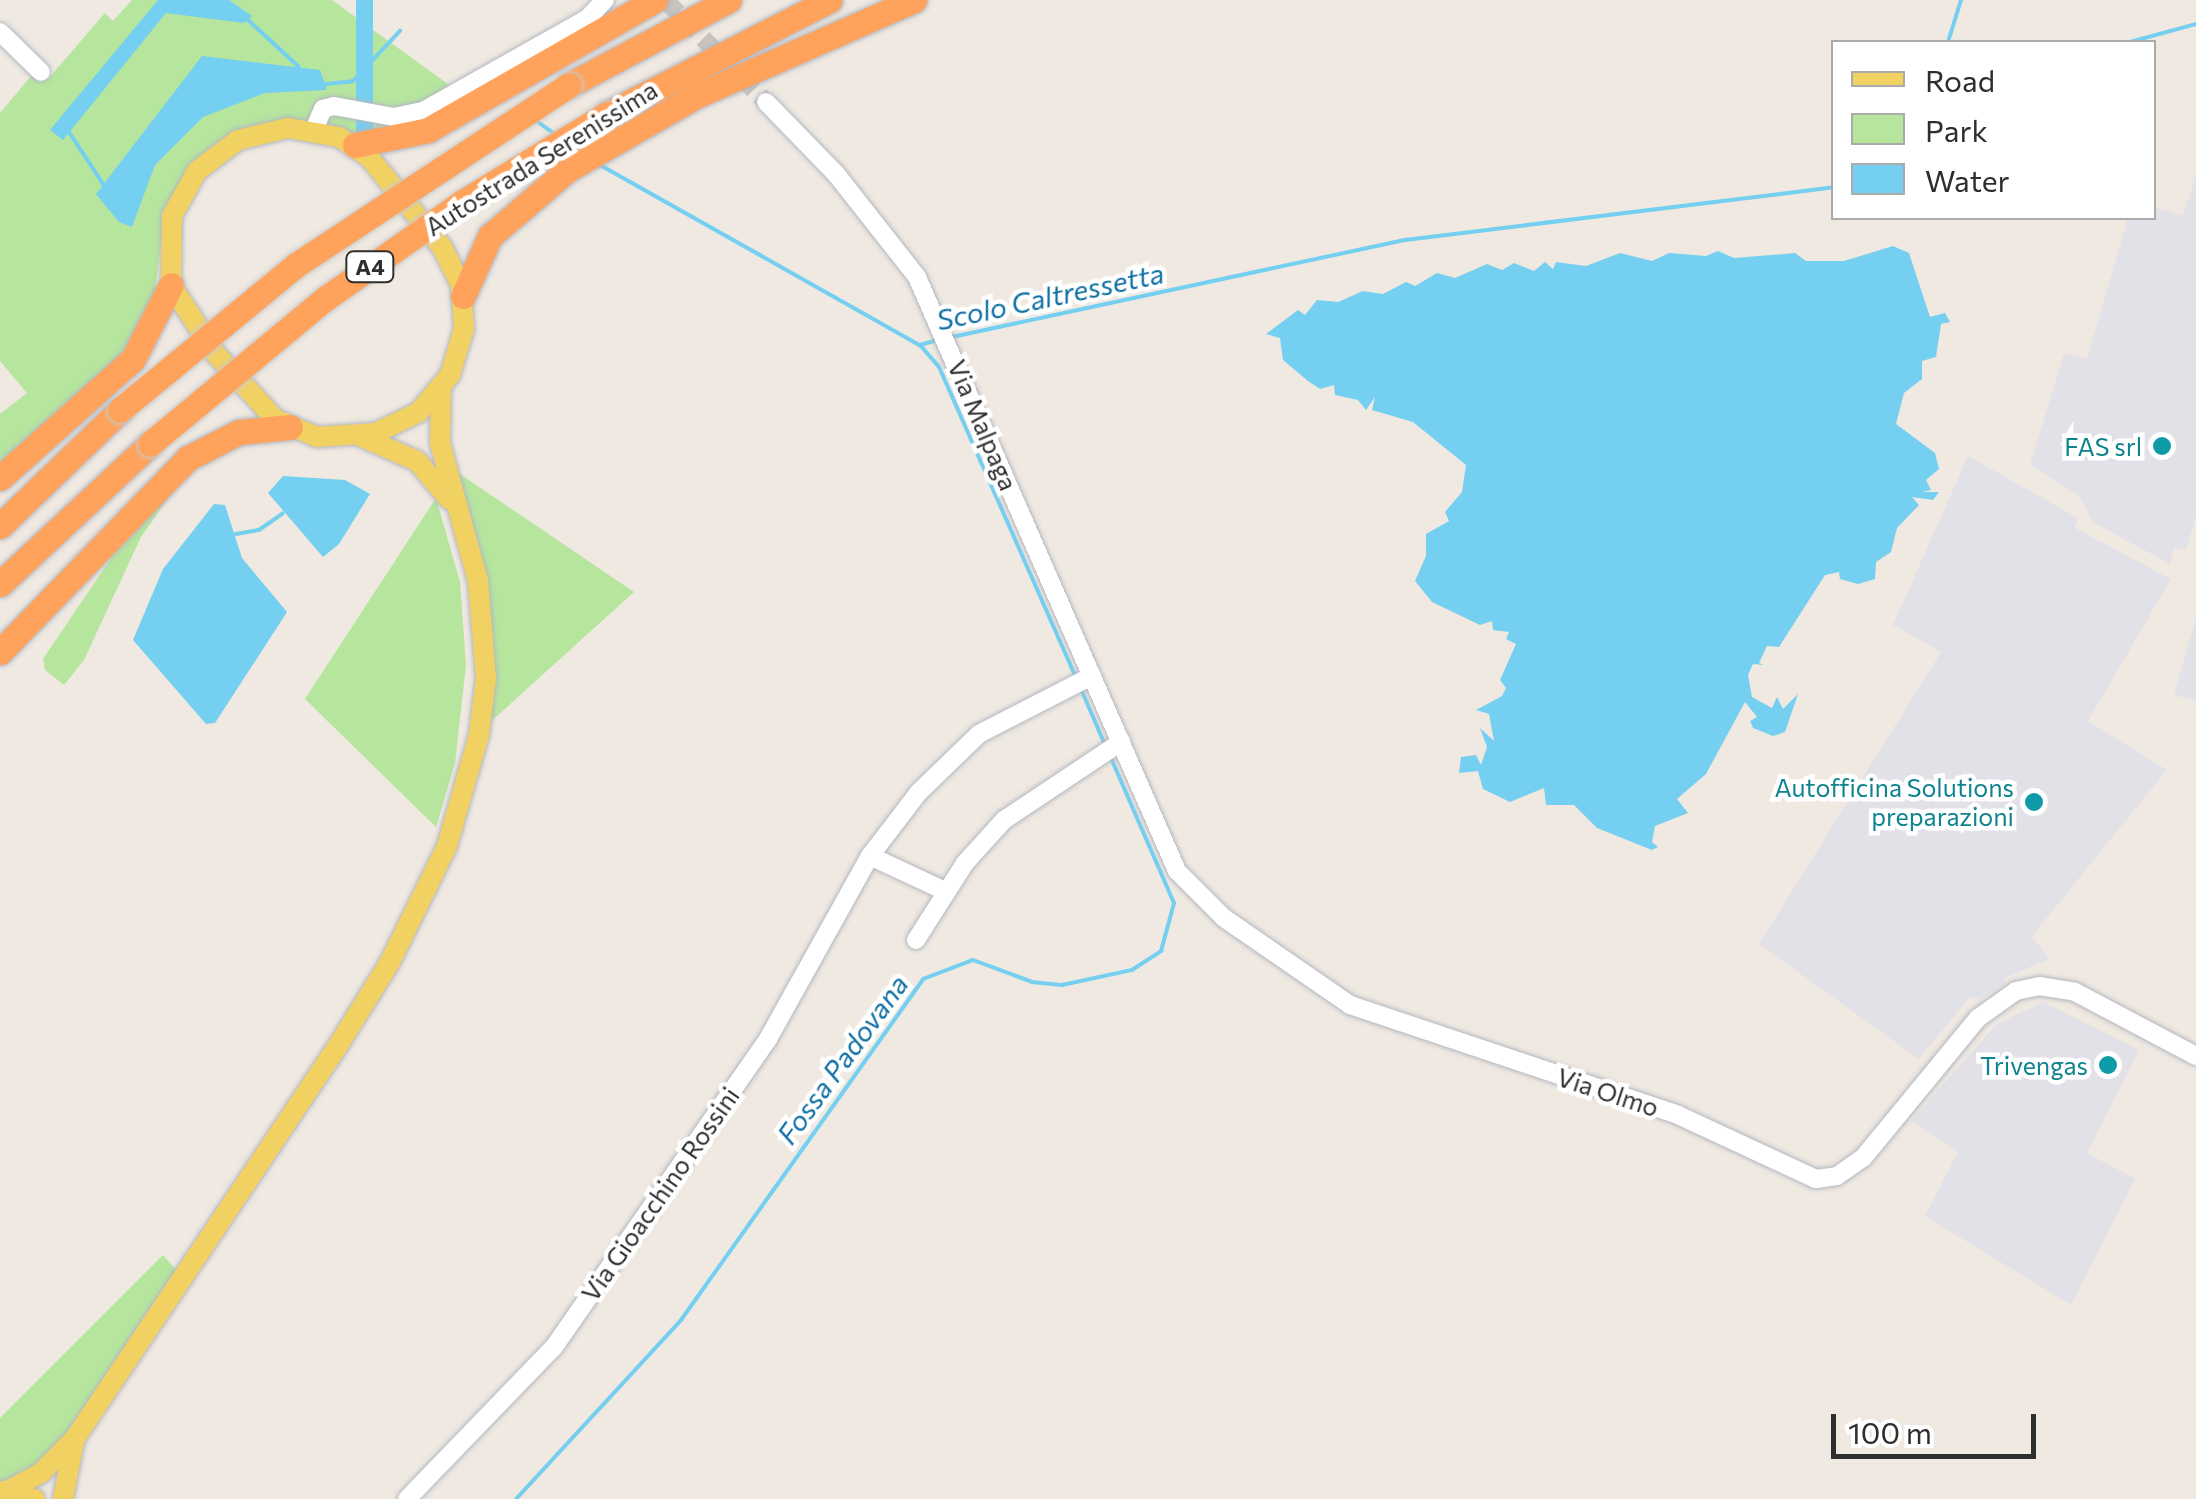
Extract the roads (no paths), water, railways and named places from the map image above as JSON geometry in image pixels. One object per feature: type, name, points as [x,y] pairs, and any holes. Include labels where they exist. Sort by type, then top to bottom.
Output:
[{"type":"highway","points":[[355,145],[405,139],[457,101],[503,75],[654,0]]},
{"type":"highway","name":"Autostrada Serenissima","points":[[0,526],[120,410],[296,266],[569,84],[729,0]]},
{"type":"highway","name":"Autostrada Serenissima","points":[[0,584],[150,444],[326,298],[461,203],[607,114],[830,0]]},
{"type":"highway","points":[[463,296],[490,236],[567,170],[698,94],[914,0]]},
{"type":"highway","points":[[0,478],[133,359],[171,285]]},
{"type":"highway","points":[[0,652],[188,458],[239,432],[290,428]]},
{"type":"main road","points":[[314,130],[355,145],[393,181],[442,247],[463,296],[462,344],[441,388],[405,421],[360,436],[317,436],[290,428],[247,393],[171,285],[172,216],[197,171],[254,134],[314,130]]},
{"type":"main road","points":[[4,1491],[42,1472],[76,1438],[390,962],[447,846],[479,736],[486,678],[485,632],[465,528],[440,443],[441,388]]},
{"type":"main road","points":[[360,436],[428,469],[465,528]]},
{"type":"main road","points":[[63,1499],[76,1438]]},
{"type":"main road","points":[[4,1491],[34,1499]]},
{"type":"street","points":[[503,75],[588,18],[605,0]]},
{"type":"street","points":[[0,32],[40,72]]},
{"type":"street","points":[[314,130],[323,108],[410,116],[457,101]]},
{"type":"street","name":"Via Malpaga","points":[[766,102],[890,237],[940,326],[1083,681]]},
{"type":"street","name":"Via Olmo","points":[[1083,681],[1112,746],[1185,883],[1224,918],[1350,1005],[1678,1115],[1804,1177],[1837,1176],[1862,1158],[1978,1018],[2016,991],[2040,986],[2075,992],[2196,1056]]},
{"type":"street","name":"Via Gioacchino Rossini","points":[[407,1499],[554,1347],[768,1039],[870,856],[918,792],[965,745],[1083,681]]},
{"type":"street","points":[[916,940],[945,891],[1004,820],[1112,746]]},
{"type":"street","points":[[870,856],[945,891]]},
{"type":"water","points":[[158,0],[229,0],[252,16],[244,23],[166,13],[63,140],[50,130]]},
{"type":"water","points":[[356,0],[373,0],[373,135],[356,135]]},
{"type":"water","points":[[202,56],[320,70],[327,90],[265,93],[203,117],[155,165],[132,227],[119,222],[96,194]]},
{"type":"water","points":[[1893,246],[1909,253],[1930,317],[1945,313],[1950,322],[1941,324],[1936,357],[1922,361],[1922,379],[1904,393],[1896,424],[1935,453],[1939,469],[1926,480],[1931,490],[1922,492],[1939,492],[1933,500],[1912,497],[1919,505],[1897,528],[1891,552],[1876,562],[1875,579],[1858,584],[1840,579],[1839,572],[1825,575],[1779,647],[1767,646],[1759,663],[1764,665],[1753,664],[1748,675],[1752,697],[1772,708],[1777,697],[1783,709],[1798,694],[1785,732],[1773,736],[1753,728],[1750,721],[1757,717],[1745,702],[1706,774],[1677,799],[1688,813],[1655,826],[1652,842],[1658,847],[1652,850],[1597,828],[1574,805],[1546,805],[1544,788],[1510,802],[1483,789],[1478,771],[1459,773],[1461,757],[1476,755],[1481,765],[1487,747],[1480,728],[1494,741],[1489,714],[1476,710],[1502,696],[1506,688],[1500,680],[1516,644],[1506,639],[1509,632],[1493,630],[1492,621],[1480,625],[1432,602],[1415,581],[1426,556],[1426,534],[1449,521],[1445,512],[1462,492],[1466,465],[1413,422],[1372,410],[1375,397],[1366,410],[1358,400],[1335,395],[1334,385],[1320,389],[1283,360],[1280,338],[1266,334],[1298,310],[1305,315],[1317,300],[1338,302],[1363,291],[1383,294],[1406,282],[1415,286],[1437,273],[1455,278],[1487,264],[1502,270],[1514,263],[1534,271],[1545,262],[1553,269],[1556,262],[1586,266],[1620,253],[1652,261],[1669,253],[1706,256],[1718,251],[1734,258],[1795,253],[1806,261],[1844,261]]},
{"type":"water","points":[[283,476],[345,480],[370,494],[339,544],[323,557],[268,493]]},
{"type":"water","points":[[214,504],[225,505],[242,558],[287,612],[215,723],[206,724],[133,640],[163,569]]},
{"type":"waterway","points":[[1949,40],[1961,0]]},
{"type":"waterway","points":[[248,20],[299,67]]},
{"type":"waterway","name":"Scolo Caltressetta","points":[[2137,40],[2196,24]]},
{"type":"waterway","points":[[326,84],[353,81],[400,31]]},
{"type":"waterway","name":"Scolo Caltressetta","points":[[534,119],[555,134]]},
{"type":"waterway","points":[[69,132],[103,184]]},
{"type":"waterway","name":"Scolo Caltressetta","points":[[600,165],[920,345],[938,340]]},
{"type":"waterway","name":"Scolo Caltressetta","points":[[952,337],[1405,240],[1831,187]]},
{"type":"waterway","name":"Fossa Padovana","points":[[920,345],[939,367],[1075,676]]},
{"type":"waterway","points":[[236,534],[259,530],[283,513]]},
{"type":"waterway","name":"Fossa Padovana","points":[[1081,689],[1105,745]]},
{"type":"waterway","name":"Fossa Padovana","points":[[516,1499],[681,1320],[923,979],[973,960],[1032,982],[1062,985],[1132,970],[1161,951],[1174,903],[1111,758]]},
{"type":"tunnel","points":[[665,0],[766,102]]},
{"type":"place","name":"FAS srl","points":[[2162,446]]},
{"type":"place","name":"Autofficina Solutions preparazioni","points":[[2034,802]]},
{"type":"place","name":"Trivengas","points":[[2108,1065]]}]
